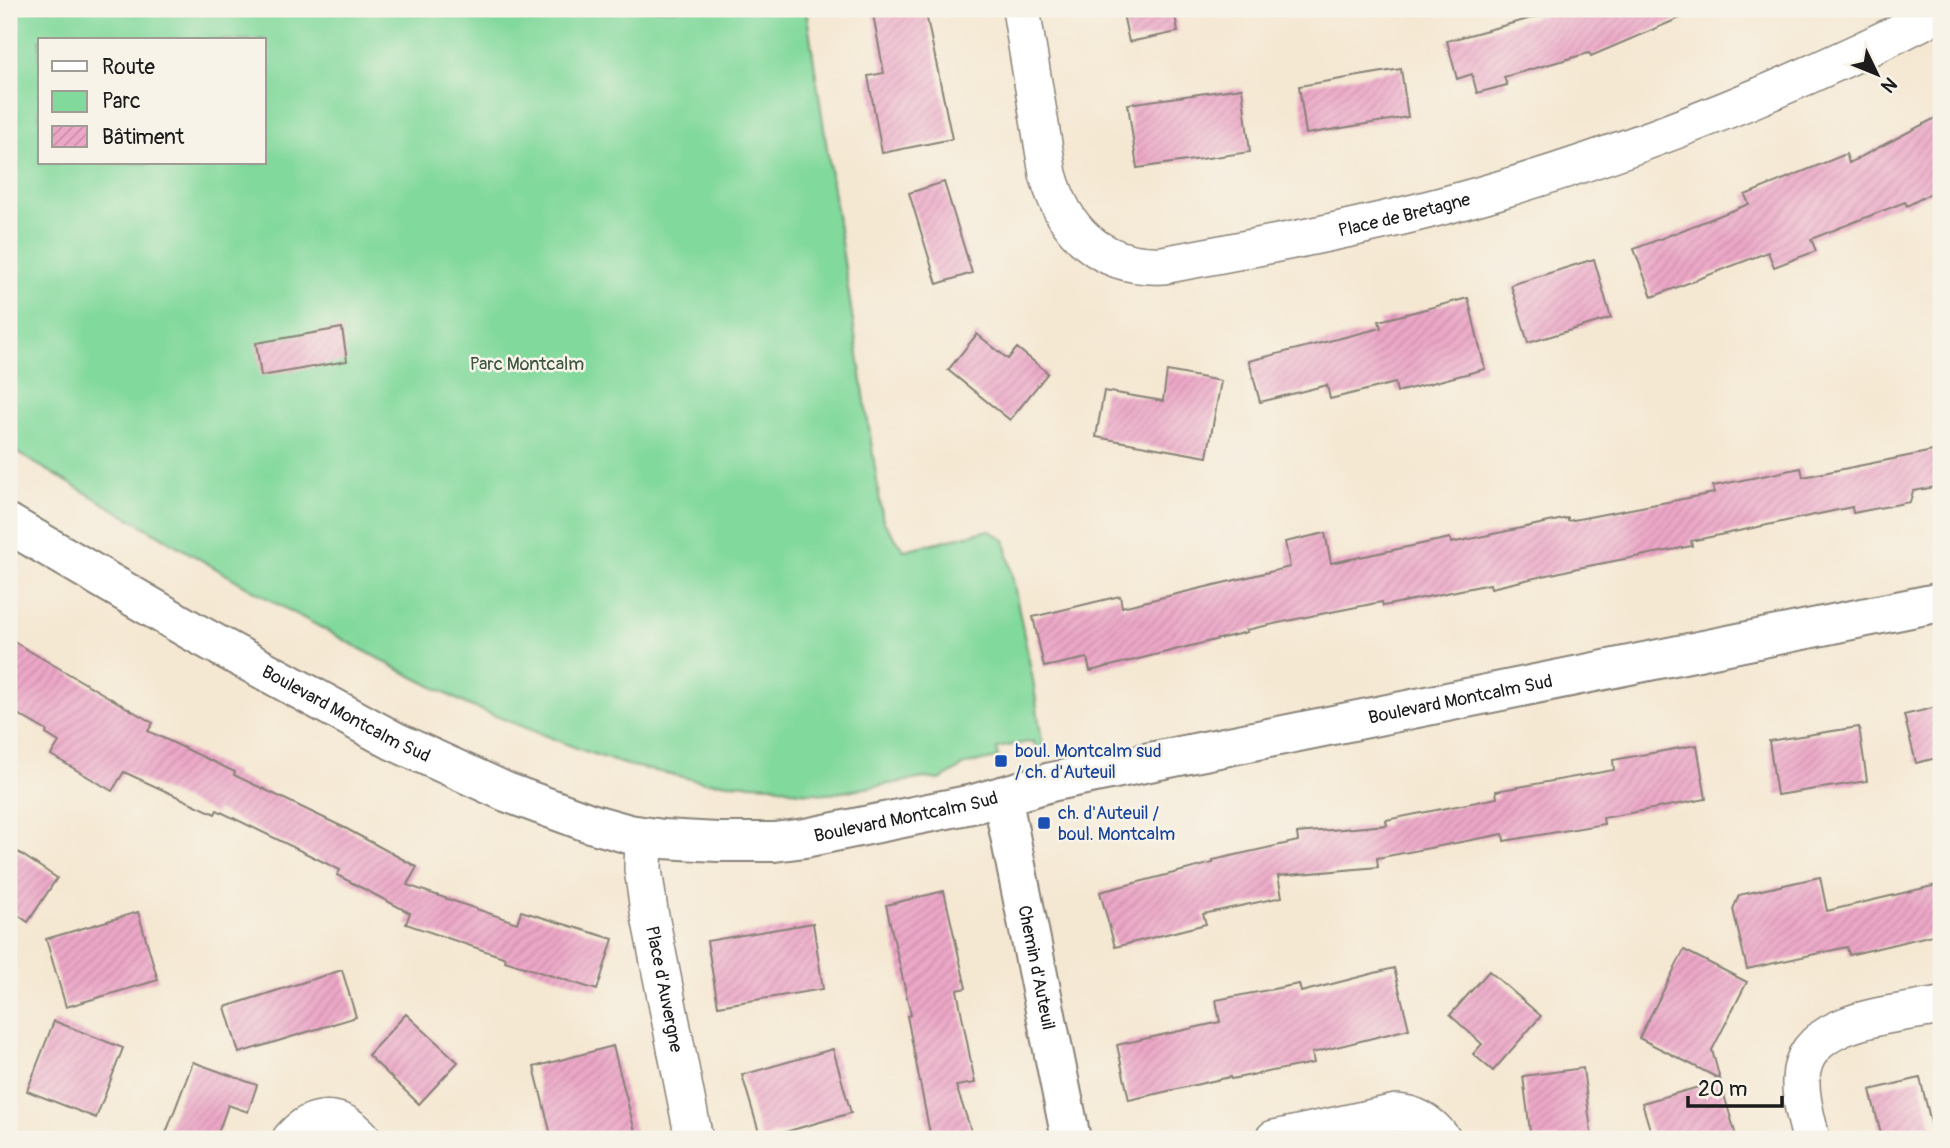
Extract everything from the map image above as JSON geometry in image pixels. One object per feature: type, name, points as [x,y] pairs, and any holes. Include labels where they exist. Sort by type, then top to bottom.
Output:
[{"type":"street","name":"Place de Bretagne","points":[[1021,9],[1048,174],[1062,214],[1090,244],[1108,256],[1127,263],[1146,265],[1163,265],[1342,230],[1454,203],[1535,178],[1755,97],[1941,12]]},
{"type":"street","name":"Boulevard Montcalm Sud","points":[[9,524],[192,631],[394,741],[538,804],[611,829],[644,837],[718,842],[774,842],[844,831],[1002,796],[1051,782],[1941,602]]},
{"type":"street","name":"Chemin d'Auteuil","points":[[1002,796],[1071,1139]]},
{"type":"street","name":"Place d'Auvergne","points":[[644,837],[643,869],[649,912],[694,1139]]},
{"type":"street","points":[[1811,1139],[1801,1082],[1807,1056],[1816,1044],[1840,1027],[1941,1006]]},
{"type":"street","points":[[1274,1139],[1396,1113],[1409,1114],[1424,1121],[1442,1139]]},
{"type":"street","points":[[291,1139],[302,1127],[329,1119],[354,1129],[363,1139]]},
{"type":"green space","name":"Parc Montcalm","points":[[9,9],[806,9],[883,521],[904,550],[989,530],[1005,540],[1033,680],[1043,749],[1036,750],[1034,741],[997,748],[998,758],[967,764],[940,780],[925,778],[830,794],[798,792],[772,785],[705,782],[623,764],[468,705],[277,604],[9,448]]},
{"type":"building","points":[[872,9],[925,9],[952,139],[882,153],[868,76],[884,73]]},
{"type":"building","points":[[1122,9],[1174,9],[1178,32],[1129,42]]},
{"type":"building","points":[[1565,9],[1701,9],[1591,56],[1589,53],[1504,77],[1507,85],[1477,93],[1472,74],[1457,79],[1447,41]]},
{"type":"building","points":[[1401,69],[1408,117],[1306,134],[1299,86]]},
{"type":"building","points":[[1242,88],[1250,152],[1137,168],[1128,104]]},
{"type":"building","points":[[1941,115],[1941,188],[1907,206],[1905,202],[1811,239],[1816,251],[1774,267],[1768,252],[1652,297],[1634,249],[1749,204],[1745,195],[1846,154],[1849,163]]},
{"type":"building","points":[[944,182],[972,273],[937,284],[909,193]]},
{"type":"building","points":[[1594,259],[1611,318],[1528,343],[1511,285]]},
{"type":"building","points":[[1468,298],[1485,369],[1397,392],[1395,383],[1330,399],[1327,385],[1260,402],[1249,361],[1381,328],[1379,321]]},
{"type":"building","points":[[342,328],[347,361],[261,376],[256,343]]},
{"type":"building","points":[[977,334],[1008,359],[1017,348],[1048,373],[1010,420],[948,370]]},
{"type":"building","points":[[1167,371],[1221,381],[1207,457],[1096,437],[1104,391],[1163,401]]},
{"type":"building","points":[[1938,450],[1941,486],[1913,491],[1910,502],[1853,513],[1852,507],[1691,541],[1692,546],[1491,588],[1490,584],[1383,606],[1382,602],[1311,616],[1246,630],[1247,632],[1090,671],[1087,658],[1044,667],[1033,617],[1120,596],[1122,607],[1290,567],[1285,542],[1325,533],[1331,563],[1450,538],[1451,543],[1568,518],[1568,521],[1714,493],[1713,486],[1801,468],[1803,477]]},
{"type":"building","points":[[9,639],[153,723],[148,731],[235,772],[234,775],[345,828],[417,867],[407,885],[517,923],[521,911],[613,939],[597,990],[505,961],[506,958],[406,924],[410,913],[337,875],[340,870],[217,810],[215,814],[124,772],[112,791],[51,755],[59,742],[46,734],[47,731],[9,709]]},
{"type":"building","points":[[1941,706],[1941,757],[1916,763],[1904,715]]},
{"type":"building","points":[[1859,727],[1867,781],[1777,795],[1769,741]]},
{"type":"building","points":[[1697,745],[1706,799],[1603,818],[1604,824],[1504,841],[1503,834],[1377,858],[1378,867],[1278,876],[1282,897],[1203,914],[1206,924],[1115,947],[1100,892],[1213,863],[1213,860],[1298,841],[1297,833],[1387,825],[1386,820],[1497,798],[1496,791],[1614,770],[1613,760]]},
{"type":"building","points":[[9,846],[57,878],[28,922],[9,909]]},
{"type":"building","points":[[1820,877],[1827,911],[1941,884],[1941,933],[1849,955],[1847,947],[1747,969],[1733,909],[1739,895]]},
{"type":"building","points":[[944,891],[966,988],[957,990],[975,1083],[956,1086],[974,1139],[931,1139],[907,1016],[911,1015],[886,905]]},
{"type":"building","points":[[138,912],[158,980],[66,1007],[46,939]]},
{"type":"building","points":[[813,923],[823,989],[718,1006],[707,941]]},
{"type":"building","points":[[1684,950],[1747,982],[1712,1050],[1720,1079],[1639,1038]]},
{"type":"building","points":[[1394,968],[1409,1029],[1312,1053],[1314,1063],[1231,1079],[1230,1077],[1129,1100],[1117,1045],[1220,1022],[1216,1000],[1299,984],[1301,992]]},
{"type":"building","points":[[342,970],[356,1017],[239,1053],[225,1007]]},
{"type":"building","points":[[1489,971],[1541,1016],[1493,1071],[1473,1054],[1482,1044],[1450,1015]]},
{"type":"building","points":[[406,1014],[458,1062],[419,1104],[368,1055]]},
{"type":"building","points":[[54,1021],[123,1048],[96,1118],[27,1091]]},
{"type":"building","points":[[613,1046],[637,1139],[552,1139],[534,1067]]},
{"type":"building","points":[[833,1049],[851,1113],[761,1139],[742,1075]]},
{"type":"building","points":[[193,1062],[257,1085],[248,1112],[228,1105],[216,1139],[183,1139],[166,1133]]},
{"type":"building","points":[[1583,1068],[1592,1139],[1531,1139],[1523,1076]]},
{"type":"building","points":[[1920,1078],[1935,1139],[1882,1139],[1870,1090]]},
{"type":"building","points":[[1720,1081],[1737,1139],[1653,1139],[1642,1103]]},
{"type":"place","name":"boul. Montcalm sud / ch. d'Auteuil","points":[[1001,761]]},
{"type":"place","name":"ch. d'Auteuil / boul. Montcalm","points":[[1044,823]]}]
